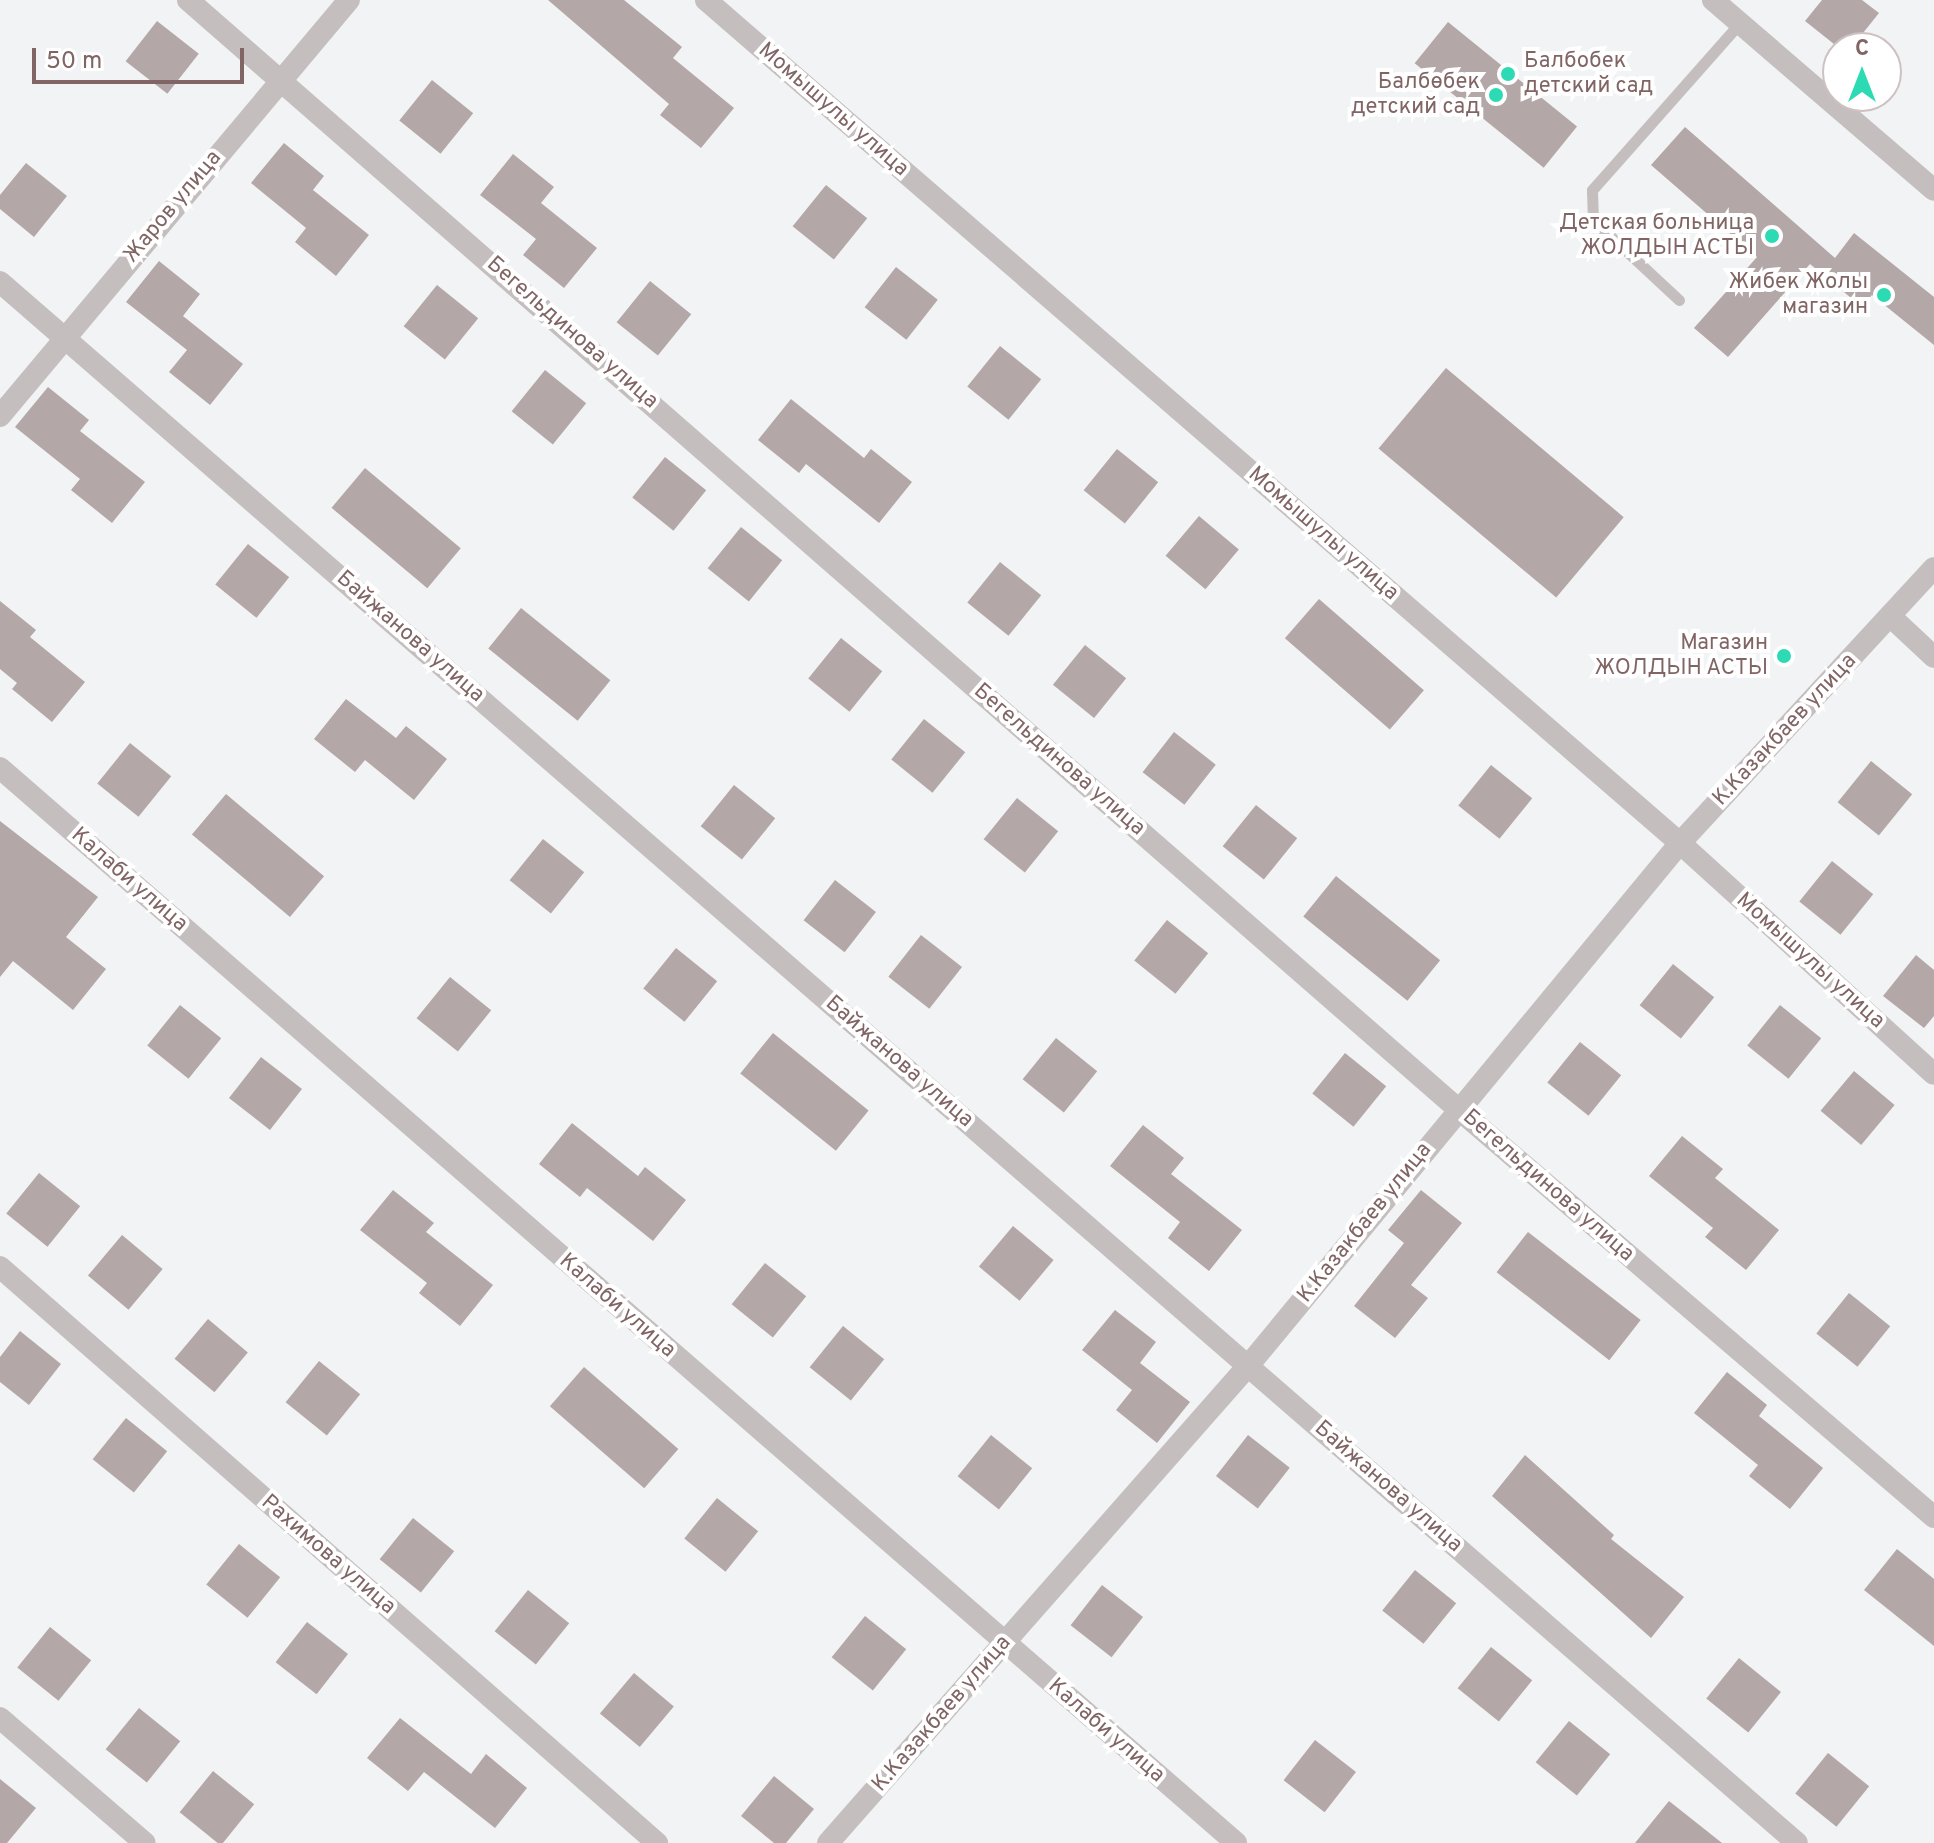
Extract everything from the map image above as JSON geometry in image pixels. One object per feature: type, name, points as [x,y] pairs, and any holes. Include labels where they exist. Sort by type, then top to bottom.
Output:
[{"type":"street","name":"Бегельдинова улица","points":[[188,0],[1458,1109],[1934,1517]]},
{"type":"street","name":"Жаров улица","points":[[0,416],[280,78],[349,0]]},
{"type":"street","name":"Момышулы улица","points":[[706,0],[1680,843],[1934,1074]]},
{"type":"street","points":[[1713,0],[1934,190]]},
{"type":"street","name":"Байжанова улица","points":[[0,282],[1797,1843]]},
{"type":"street","name":"К.Казакбаев улица","points":[[828,1843],[1248,1366],[1680,843],[1934,568]]},
{"type":"street","points":[[1890,616],[1934,657]]},
{"type":"street","name":"Калаби улица","points":[[0,768],[1236,1843]]},
{"type":"street","name":"Рахимова улица","points":[[0,1267],[657,1843]]},
{"type":"street","points":[[0,1718],[145,1843]]},
{"type":"lane","points":[[1679,300],[1593,220],[1592,190],[1740,23]]},
{"type":"building","points":[[548,0],[624,0],[682,47],[673,58],[734,108],[701,148],[660,115],[669,104]]},
{"type":"building","points":[[1822,0],[1862,0],[1879,13],[1864,32],[1822,32],[1822,34],[1805,21]]},
{"type":"building","points":[[157,21],[199,54],[167,94],[126,61]]},
{"type":"building","name":"Балбөбек детский сад","points":[[1448,22],[1577,126],[1544,168],[1415,63]]},
{"type":"building","points":[[432,80],[473,113],[440,154],[399,120]]},
{"type":"building","points":[[1685,127],[1835,258],[1854,233],[1934,297],[1934,345],[1872,295],[1862,307],[1810,264],[1728,357],[1694,328],[1757,257],[1651,165]]},
{"type":"building","points":[[284,143],[324,176],[313,190],[369,235],[336,276],[295,242],[306,228],[251,183]]},
{"type":"building","points":[[513,154],[554,187],[541,203],[597,248],[564,288],[523,255],[536,239],[480,195]]},
{"type":"building","points":[[26,163],[67,196],[34,237],[0,209],[0,195]]},
{"type":"building","points":[[826,185],[867,218],[834,260],[793,226]]},
{"type":"building","points":[[159,261],[200,294],[183,316],[243,364],[210,405],[169,372],[187,350],[126,302]]},
{"type":"building","points":[[896,267],[938,300],[906,340],[865,307]]},
{"type":"building","points":[[650,281],[691,314],[658,356],[617,322]]},
{"type":"building","points":[[437,285],[478,318],[445,360],[404,326]]},
{"type":"building","points":[[1000,346],[1041,379],[1008,420],[967,386]]},
{"type":"building","points":[[1446,368],[1624,517],[1556,598],[1379,448]]},
{"type":"building","points":[[545,370],[586,403],[553,445],[512,411]]},
{"type":"building","points":[[48,387],[89,420],[80,431],[145,482],[112,523],[71,490],[80,479],[15,427]]},
{"type":"building","points":[[791,399],[864,458],[871,449],[912,482],[879,523],[806,464],[799,473],[758,440]]},
{"type":"building","points":[[1117,449],[1158,482],[1125,524],[1084,490]]},
{"type":"building","points":[[665,457],[706,490],[673,531],[632,497]]},
{"type":"building","points":[[365,468],[461,548],[427,588],[332,508]]},
{"type":"building","points":[[1199,516],[1239,549],[1205,589],[1166,556]]},
{"type":"building","points":[[741,527],[782,560],[749,602],[708,568]]},
{"type":"building","points":[[248,544],[289,577],[256,618],[215,584]]},
{"type":"building","points":[[1000,562],[1041,595],[1008,636],[967,602]]},
{"type":"building","points":[[1319,599],[1424,690],[1390,729],[1285,638]]},
{"type":"building","points":[[0,601],[36,630],[30,637],[85,682],[52,722],[12,689],[17,683],[0,669]]},
{"type":"building","points":[[521,608],[610,680],[578,721],[488,648]]},
{"type":"building","points":[[841,638],[882,671],[849,712],[808,678]]},
{"type":"building","points":[[1085,645],[1126,678],[1094,718],[1053,685]]},
{"type":"building","points":[[346,699],[396,738],[406,726],[447,759],[414,800],[365,760],[355,772],[314,739]]},
{"type":"building","points":[[924,719],[965,752],[932,793],[891,759]]},
{"type":"building","points":[[1174,732],[1216,765],[1184,805],[1143,772]]},
{"type":"building","points":[[130,743],[171,776],[138,817],[97,783]]},
{"type":"building","points":[[1871,761],[1912,794],[1879,836],[1838,802]]},
{"type":"building","points":[[1491,765],[1532,798],[1499,839],[1458,805]]},
{"type":"building","points":[[734,785],[775,818],[742,860],[701,826]]},
{"type":"building","points":[[226,794],[324,876],[290,917],[192,835]]},
{"type":"building","points":[[1017,798],[1058,831],[1025,873],[984,839]]},
{"type":"building","points":[[1256,805],[1297,838],[1264,880],[1223,846]]},
{"type":"building","points":[[0,821],[98,897],[66,937],[106,969],[73,1010],[13,961],[0,977]]},
{"type":"building","points":[[543,839],[584,872],[551,914],[510,880]]},
{"type":"building","points":[[1832,861],[1873,894],[1840,935],[1799,901]]},
{"type":"building","points":[[1336,876],[1440,960],[1407,1001],[1303,916]]},
{"type":"building","points":[[835,880],[876,912],[845,952],[804,920]]},
{"type":"building","points":[[1167,920],[1208,953],[1175,994],[1134,960]]},
{"type":"building","points":[[921,935],[962,967],[929,1009],[888,977]]},
{"type":"building","points":[[676,948],[717,981],[684,1022],[643,988]]},
{"type":"building","points":[[1916,955],[1934,970],[1934,1016],[1924,1028],[1883,996]]},
{"type":"building","points":[[1673,964],[1714,997],[1681,1039],[1640,1005]]},
{"type":"building","points":[[450,977],[491,1010],[458,1052],[417,1018]]},
{"type":"building","points":[[180,1005],[221,1038],[188,1079],[147,1045]]},
{"type":"building","points":[[1780,1005],[1821,1038],[1788,1079],[1747,1045]]},
{"type":"building","points":[[773,1033],[869,1110],[836,1151],[740,1073]]},
{"type":"building","points":[[1056,1038],[1097,1071],[1064,1113],[1023,1079]]},
{"type":"building","points":[[1580,1042],[1621,1075],[1588,1116],[1547,1082]]},
{"type":"building","points":[[1345,1053],[1386,1086],[1353,1127],[1312,1093]]},
{"type":"building","points":[[261,1057],[302,1089],[270,1130],[229,1098]]},
{"type":"building","points":[[1854,1071],[1895,1105],[1861,1145],[1821,1111]]},
{"type":"building","points":[[572,1123],[638,1176],[645,1167],[686,1200],[653,1241],[587,1188],[580,1197],[539,1164]]},
{"type":"building","points":[[1143,1125],[1184,1158],[1171,1174],[1242,1230],[1209,1271],[1168,1238],[1180,1222],[1110,1166]]},
{"type":"building","points":[[1682,1136],[1723,1169],[1715,1178],[1779,1230],[1746,1270],[1705,1237],[1713,1228],[1649,1176]]},
{"type":"building","points":[[39,1173],[80,1206],[47,1247],[6,1213]]},
{"type":"building","points":[[393,1190],[434,1223],[426,1232],[493,1285],[460,1326],[419,1293],[427,1283],[360,1230]]},
{"type":"building","points":[[1421,1190],[1462,1223],[1411,1285],[1428,1298],[1395,1338],[1354,1306],[1404,1243],[1388,1230]]},
{"type":"building","points":[[1013,1226],[1054,1260],[1020,1301],[979,1267]]},
{"type":"building","points":[[1528,1232],[1641,1320],[1609,1360],[1497,1272]]},
{"type":"building","points":[[122,1235],[163,1269],[129,1310],[88,1276]]},
{"type":"building","points":[[765,1263],[806,1296],[773,1338],[732,1304]]},
{"type":"building","points":[[1849,1293],[1890,1326],[1857,1367],[1816,1333]]},
{"type":"building","points":[[1115,1310],[1156,1342],[1140,1363],[1190,1402],[1157,1443],[1116,1410],[1132,1390],[1082,1350]]},
{"type":"building","points":[[208,1319],[248,1352],[214,1392],[175,1359]]},
{"type":"building","points":[[843,1326],[884,1359],[851,1401],[810,1367]]},
{"type":"building","points":[[20,1331],[61,1364],[29,1405],[0,1382],[0,1357]]},
{"type":"building","points":[[319,1361],[360,1394],[327,1436],[286,1402]]},
{"type":"building","points":[[584,1367],[678,1449],[644,1488],[550,1406]]},
{"type":"building","points":[[1727,1372],[1767,1405],[1759,1416],[1823,1468],[1790,1509],[1749,1476],[1758,1465],[1694,1413]]},
{"type":"building","points":[[126,1418],[167,1451],[134,1493],[93,1459]]},
{"type":"building","points":[[991,1435],[1032,1468],[999,1510],[958,1476]]},
{"type":"building","points":[[1248,1435],[1290,1468],[1258,1509],[1216,1476]]},
{"type":"building","points":[[1525,1455],[1614,1535],[1611,1539],[1684,1597],[1651,1638],[1492,1496]]},
{"type":"building","points":[[717,1498],[758,1531],[725,1572],[684,1538]]},
{"type":"building","points":[[413,1518],[454,1551],[421,1593],[380,1559]]},
{"type":"building","points":[[239,1544],[280,1577],[247,1618],[206,1584]]},
{"type":"building","points":[[1897,1549],[1934,1579],[1934,1646],[1864,1590]]},
{"type":"building","points":[[1415,1570],[1456,1603],[1423,1644],[1382,1610]]},
{"type":"building","points":[[1102,1585],[1143,1617],[1112,1657],[1071,1625]]},
{"type":"building","points":[[528,1590],[569,1623],[536,1665],[495,1631]]},
{"type":"building","points":[[865,1616],[906,1649],[873,1691],[832,1657]]},
{"type":"building","points":[[307,1622],[348,1654],[317,1694],[276,1662]]},
{"type":"building","points":[[50,1627],[91,1660],[58,1701],[17,1667]]},
{"type":"building","points":[[1491,1647],[1532,1680],[1499,1722],[1458,1688]]},
{"type":"building","points":[[1739,1658],[1781,1692],[1748,1732],[1706,1698]]},
{"type":"building","points":[[634,1673],[674,1706],[640,1747],[600,1714]]},
{"type":"building","points":[[139,1708],[180,1741],[147,1783],[106,1749]]},
{"type":"building","points":[[400,1718],[471,1774],[486,1754],[527,1788],[495,1828],[424,1772],[408,1791],[367,1758]]},
{"type":"building","points":[[1569,1721],[1610,1754],[1577,1796],[1536,1762]]},
{"type":"building","points":[[1315,1740],[1356,1772],[1325,1812],[1284,1780]]},
{"type":"building","points":[[1828,1753],[1869,1786],[1836,1827],[1795,1793]]},
{"type":"building","points":[[213,1771],[254,1804],[223,1843],[218,1843],[180,1812]]},
{"type":"building","points":[[774,1776],[814,1809],[786,1843],[774,1843],[741,1816]]},
{"type":"building","points":[[0,1779],[36,1808],[7,1843],[0,1843]]},
{"type":"building","points":[[1669,1801],[1722,1843],[1635,1843]]},
{"type":"place","name":"Балбобек детский сад","points":[[1508,74]]},
{"type":"place","name":"Балбөбек детский сад","points":[[1496,95]]},
{"type":"place","name":"Детская больница ЖОЛДЫН АСТЫ","points":[[1772,236]]},
{"type":"place","name":"Жибек Жолы магазин","points":[[1884,295]]},
{"type":"place","name":"Магазин ЖОЛДЫН АСТЫ","points":[[1784,656]]}]
